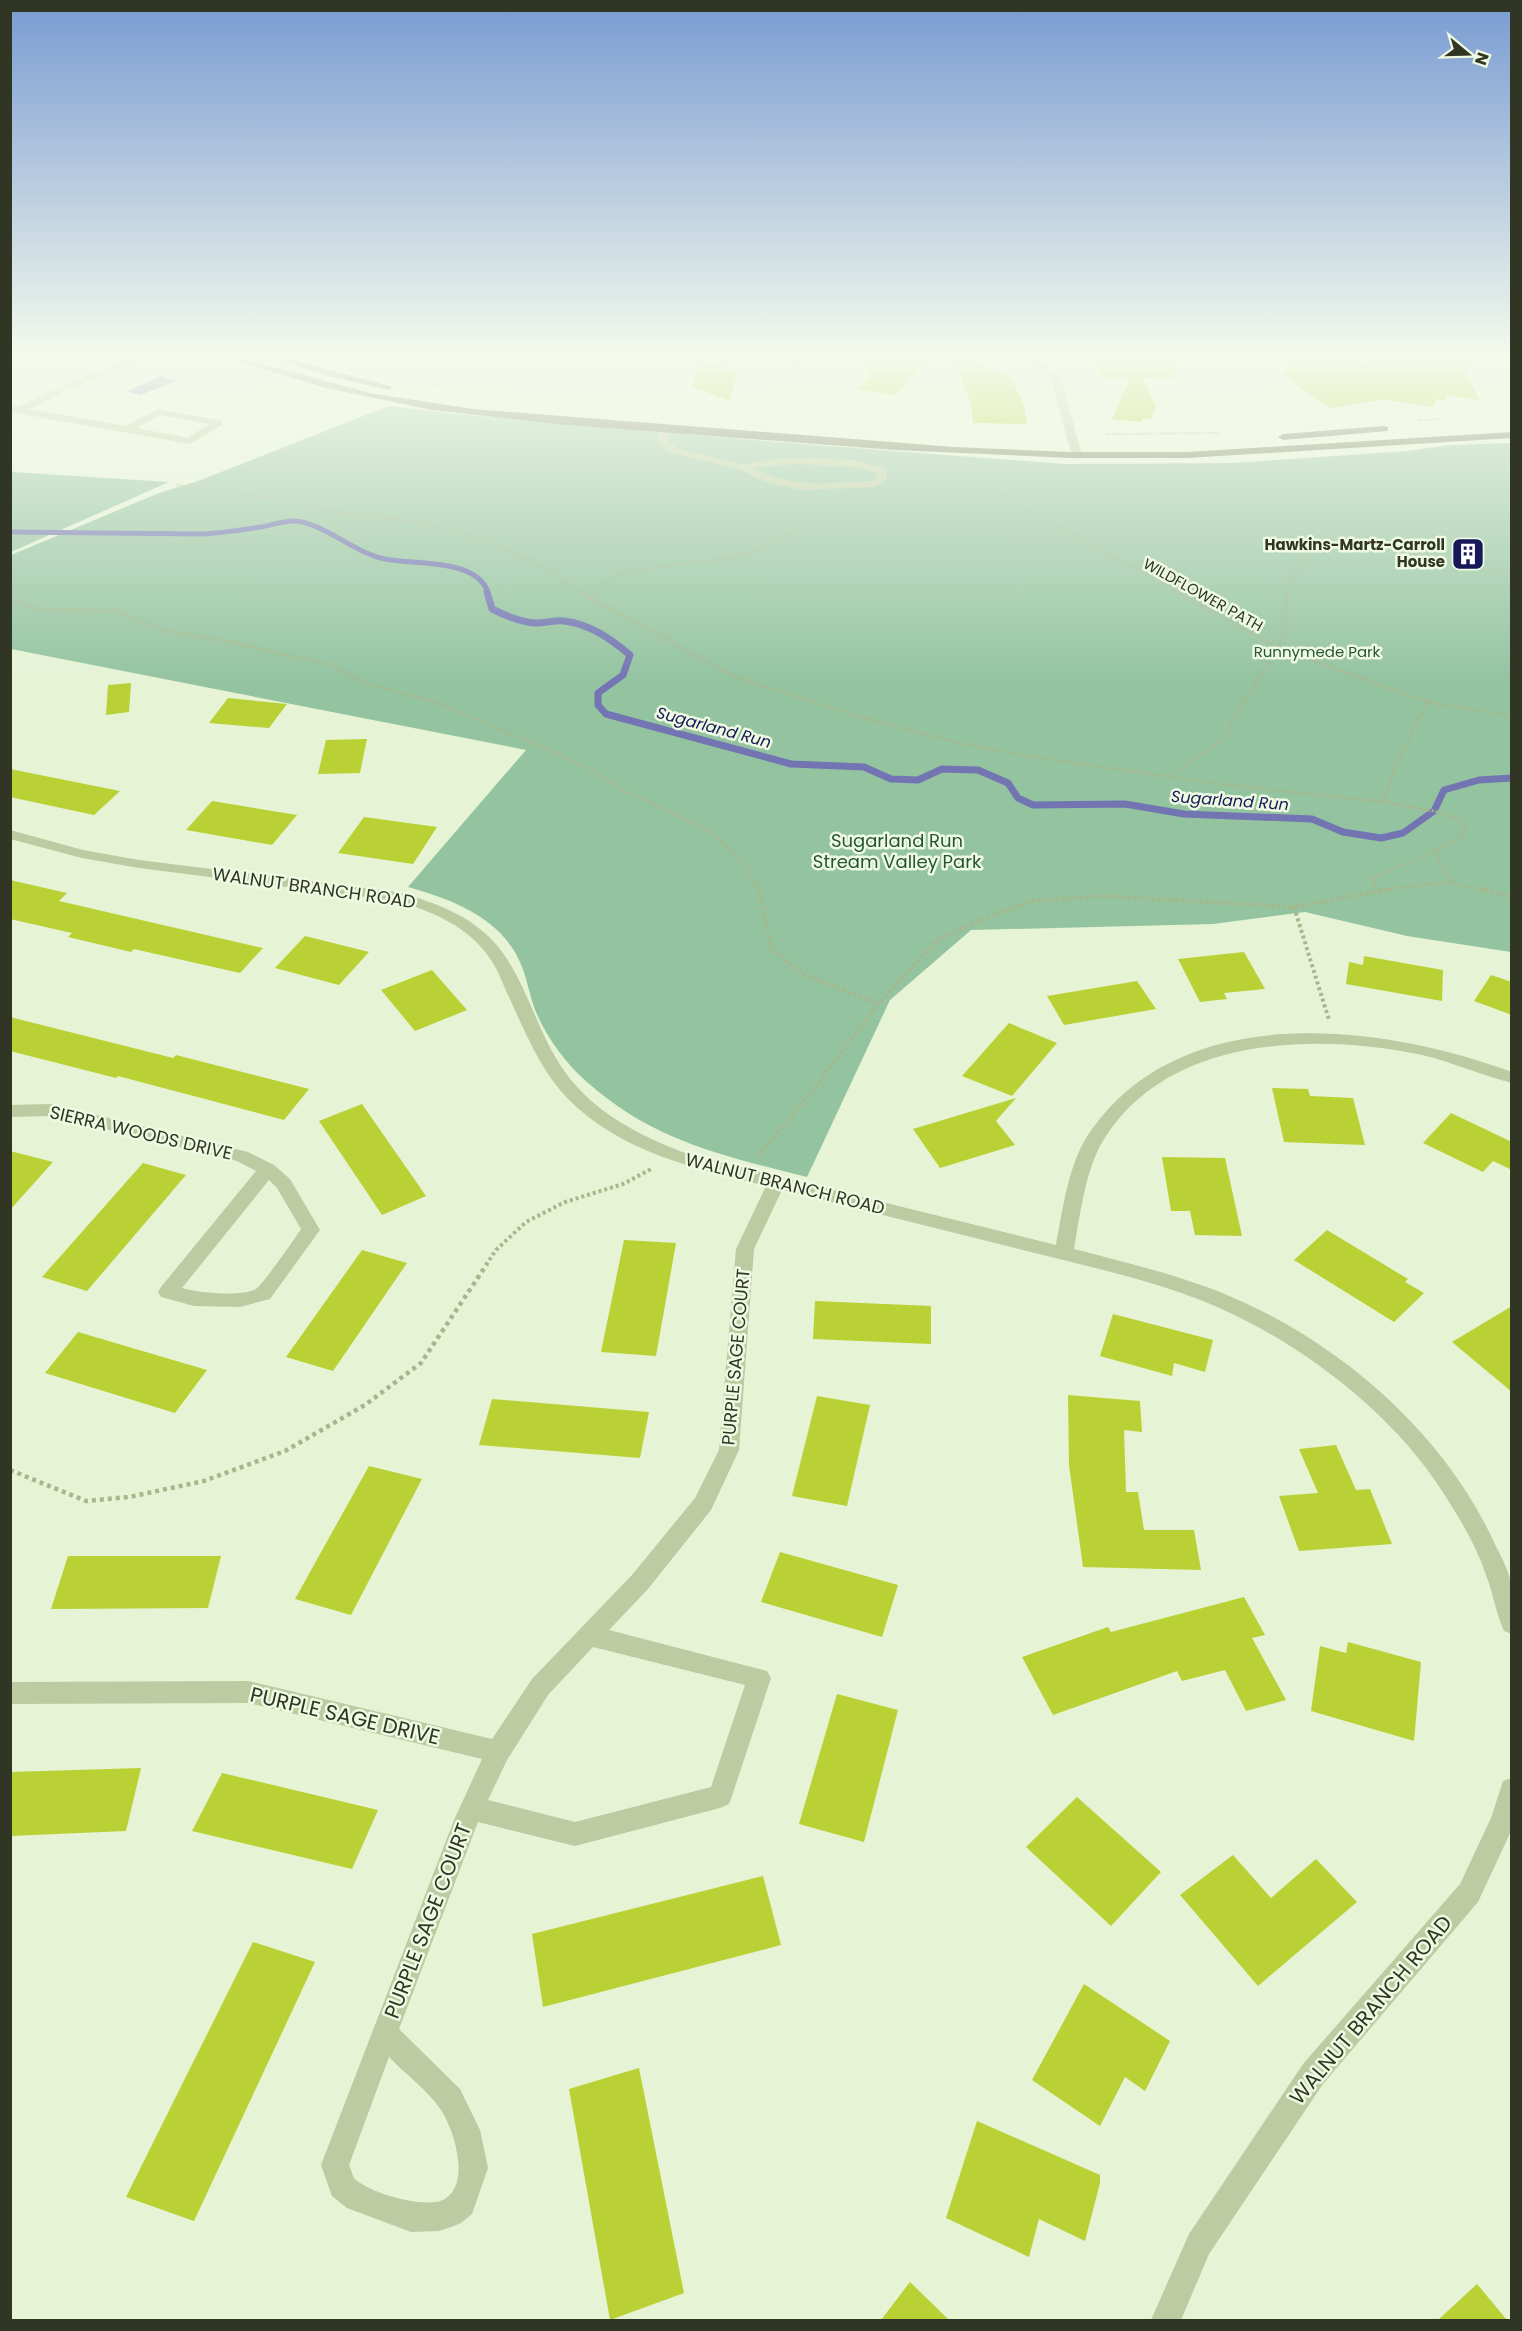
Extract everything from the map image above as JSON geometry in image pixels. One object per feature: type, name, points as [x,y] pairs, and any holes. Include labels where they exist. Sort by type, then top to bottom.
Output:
[{"type":"street","points":[[738,466],[767,479],[800,487],[874,484],[882,479],[883,471],[866,466]]},
{"type":"street","points":[[743,467],[750,466]]},
{"type":"street","name":"WALNUT BRANCH ROAD","points":[[10,834],[82,854],[139,864],[397,897],[426,904],[474,929],[490,945],[500,960],[549,1062],[571,1091],[598,1116],[632,1137],[667,1153],[777,1183],[1133,1271],[1194,1290],[1250,1314],[1304,1344],[1337,1367],[1382,1405],[1423,1448],[1459,1499],[1491,1558],[1510,1613]]},
{"type":"street","points":[[1064,1254],[1089,1152],[1099,1132],[1118,1108],[1141,1088],[1172,1068],[1208,1053],[1287,1038],[1377,1041],[1420,1048],[1464,1060],[1512,1078]]},
{"type":"street","name":"SIERRA WOODS DRIVE","points":[[10,1111],[51,1110],[242,1156],[268,1168],[284,1184],[311,1230],[263,1294],[240,1300],[194,1299],[168,1292],[268,1168]]},
{"type":"street","name":"PURPLE SAGE COURT","points":[[384,2033],[450,2099],[466,2130],[474,2168],[462,2204],[451,2213],[411,2217],[357,2198],[342,2186],[335,2165],[384,2033],[471,1809],[498,1752],[540,1687],[640,1582],[703,1504],[729,1450],[746,1249],[759,1216],[777,1183]]},
{"type":"street","name":"PURPLE SAGE COURT","points":[[471,1809],[575,1834],[720,1796],[759,1678],[591,1636]]},
{"type":"street","name":"PURPLE SAGE DRIVE","points":[[10,1693],[249,1692],[498,1752]]},
{"type":"street","name":"WALNUT BRANCH ROAD","points":[[1166,2320],[1199,2244],[1313,2074],[1468,1893],[1503,1820],[1512,1789]]},
{"type":"path","name":"WILDFLOWER PATH","points":[[980,483],[1278,648],[1427,702],[1512,716]]},
{"type":"path","points":[[176,485],[347,514],[405,520],[460,532],[532,560],[591,599],[735,677],[850,714],[958,743],[1130,772],[1384,802],[1434,811],[1456,818],[1465,826],[1463,837],[1372,879],[1376,891]]},
{"type":"path","points":[[591,599],[600,585],[618,574],[728,558],[787,537],[795,530],[788,507],[800,487]]},
{"type":"path","points":[[1170,775],[1224,739],[1230,725],[1285,634],[1286,594],[1289,582],[1327,534],[1330,518]]},
{"type":"path","points":[[1389,548],[1512,575]]},
{"type":"path","points":[[10,598],[34,608],[49,610],[116,611],[170,632],[231,642],[331,665],[365,683],[435,702],[554,752],[598,773],[617,787],[707,830],[741,859],[757,884],[763,903],[771,949],[803,974],[878,1004]]},
{"type":"path","points":[[1384,802],[1394,771],[1427,702]]},
{"type":"path","points":[[1436,851],[1441,868],[1457,884]]},
{"type":"path","points":[[759,1154],[809,1095],[878,1004],[937,940],[982,919],[1032,901],[1103,896],[1294,907],[1426,883],[1457,884],[1512,896]]},
{"type":"path","points":[[1294,907],[1335,1038]]},
{"type":"path","points":[[10,1470],[86,1501],[129,1497],[204,1481],[285,1451],[365,1405],[420,1363],[496,1250],[526,1222],[566,1202],[623,1184],[653,1168]]},
{"type":"green space","name":"Runnymede Park","points":[[237,466],[1511,466],[1511,952],[1407,936],[1305,912],[1213,924],[971,930],[890,1000],[807,1177],[747,1162],[691,1144],[638,1119],[612,1102],[579,1075],[551,1041],[536,1012],[519,960],[499,932],[486,921],[457,904],[408,887],[526,750],[11,649],[11,555],[159,493]]},
{"type":"green space","points":[[11,472],[169,482],[11,552]]},
{"type":"building","points":[[131,683],[129,712],[106,715],[108,685]]},
{"type":"building","points":[[228,698],[287,704],[269,728],[209,723]]},
{"type":"building","points":[[367,739],[360,773],[318,774],[326,740]]},
{"type":"building","points":[[10,769],[120,791],[94,815],[10,797]]},
{"type":"building","points":[[212,801],[297,815],[272,845],[186,830]]},
{"type":"building","points":[[364,817],[437,827],[413,864],[338,853]]},
{"type":"building","points":[[10,880],[67,893],[59,901],[263,948],[240,973],[68,937],[72,933],[10,919]]},
{"type":"building","points":[[305,936],[369,952],[339,985],[275,968]]},
{"type":"building","points":[[1244,952],[1265,989],[1224,993],[1227,999],[1200,1002],[1178,959]]},
{"type":"building","points":[[1364,956],[1443,970],[1442,1001],[1346,984],[1349,962],[1363,965]]},
{"type":"building","points":[[432,970],[467,1010],[415,1031],[381,990]]},
{"type":"building","points":[[1491,975],[1512,982],[1512,1015],[1474,1001]]},
{"type":"building","points":[[1137,981],[1156,1009],[1064,1025],[1047,996]]},
{"type":"building","points":[[10,1017],[173,1058],[176,1055],[309,1089],[284,1120],[118,1076],[116,1078],[10,1051]]},
{"type":"building","points":[[1009,1023],[1057,1043],[1012,1096],[962,1076]]},
{"type":"building","points":[[1272,1088],[1308,1089],[1310,1096],[1353,1098],[1365,1145],[1284,1142]]},
{"type":"building","points":[[1016,1098],[996,1121],[1015,1145],[940,1168],[913,1129]]},
{"type":"building","points":[[362,1104],[426,1196],[382,1215],[319,1121]]},
{"type":"building","points":[[1451,1113],[1512,1142],[1512,1170],[1493,1161],[1483,1172],[1423,1143]]},
{"type":"building","points":[[10,1151],[53,1162],[10,1210]]},
{"type":"building","points":[[1162,1157],[1225,1158],[1242,1236],[1195,1235],[1190,1211],[1171,1211]]},
{"type":"building","points":[[143,1163],[186,1175],[87,1291],[42,1277]]},
{"type":"building","points":[[1327,1230],[1408,1279],[1405,1282],[1424,1293],[1394,1322],[1294,1260]]},
{"type":"building","points":[[624,1240],[676,1243],[656,1356],[601,1352]]},
{"type":"building","points":[[362,1250],[407,1263],[333,1371],[286,1357]]},
{"type":"building","points":[[815,1301],[931,1306],[931,1344],[813,1339]]},
{"type":"building","points":[[1512,1306],[1512,1392],[1452,1342]]},
{"type":"building","points":[[1113,1314],[1213,1340],[1205,1372],[1174,1363],[1172,1376],[1100,1356]]},
{"type":"building","points":[[78,1332],[207,1370],[175,1413],[45,1373]]},
{"type":"building","points":[[1068,1395],[1140,1401],[1142,1432],[1124,1430],[1126,1492],[1138,1492],[1144,1530],[1194,1530],[1201,1570],[1083,1567],[1069,1465]]},
{"type":"building","points":[[817,1396],[870,1405],[847,1506],[792,1496]]},
{"type":"building","points":[[492,1399],[649,1412],[640,1458],[479,1445]]},
{"type":"building","points":[[1336,1445],[1356,1490],[1370,1489],[1392,1544],[1299,1551],[1279,1496],[1318,1493],[1299,1449]]},
{"type":"building","points":[[369,1466],[422,1479],[351,1615],[295,1599]]},
{"type":"building","points":[[780,1552],[898,1585],[882,1637],[761,1602]]},
{"type":"building","points":[[68,1556],[221,1556],[208,1608],[51,1609]]},
{"type":"building","points":[[1244,1597],[1265,1635],[1252,1638],[1286,1700],[1246,1711],[1225,1670],[1182,1681],[1177,1671],[1053,1715],[1022,1657],[1108,1627],[1111,1632]]},
{"type":"building","points":[[1348,1642],[1421,1662],[1414,1741],[1311,1711],[1320,1646],[1346,1653]]},
{"type":"building","points":[[837,1694],[898,1710],[864,1842],[799,1824]]},
{"type":"building","points":[[141,1768],[126,1831],[10,1836],[10,1772]]},
{"type":"building","points":[[222,1773],[378,1810],[352,1869],[192,1831]]},
{"type":"building","points":[[1077,1797],[1161,1872],[1111,1926],[1026,1847]]},
{"type":"building","points":[[1233,1855],[1271,1898],[1316,1859],[1357,1902],[1258,1986],[1180,1895]]},
{"type":"building","points":[[763,1876],[781,1945],[543,2007],[532,1934]]},
{"type":"building","points":[[253,1942],[315,1962],[194,2221],[126,2197]]},
{"type":"building","points":[[1084,1984],[1170,2041],[1145,2091],[1125,2077],[1100,2126],[1032,2080]]},
{"type":"building","points":[[639,2068],[684,2293],[610,2320],[569,2089]]},
{"type":"building","points":[[977,2121],[1100,2175],[1085,2241],[1039,2219],[1029,2257],[946,2218]]},
{"type":"building","points":[[910,2282],[949,2320],[881,2320]]},
{"type":"building","points":[[1477,2284],[1507,2320],[1438,2320]]},
{"type":"waterway","name":"Sugarland Run","points":[[10,532],[202,534],[293,521],[304,522],[373,556],[459,568],[482,582],[488,593]]},
{"type":"waterway","name":"Sugarland Run","points":[[487,592],[492,609],[503,614],[530,622],[561,621],[583,625],[608,638],[630,655],[623,675],[598,693],[598,705],[606,714],[791,764],[864,767],[891,779],[918,780],[942,769],[978,770],[1008,783],[1018,798],[1033,805],[1125,804],[1184,814],[1312,819],[1343,832],[1381,838],[1403,833],[1434,811],[1444,790],[1479,780],[1512,778]]},
{"type":"place","name":"Hawkins-Martz-Carroll House","points":[[1468,554]]},
{"type":"park label","name":"Sugarland Run Stream Valley Park","points":[[897,851]]}]
